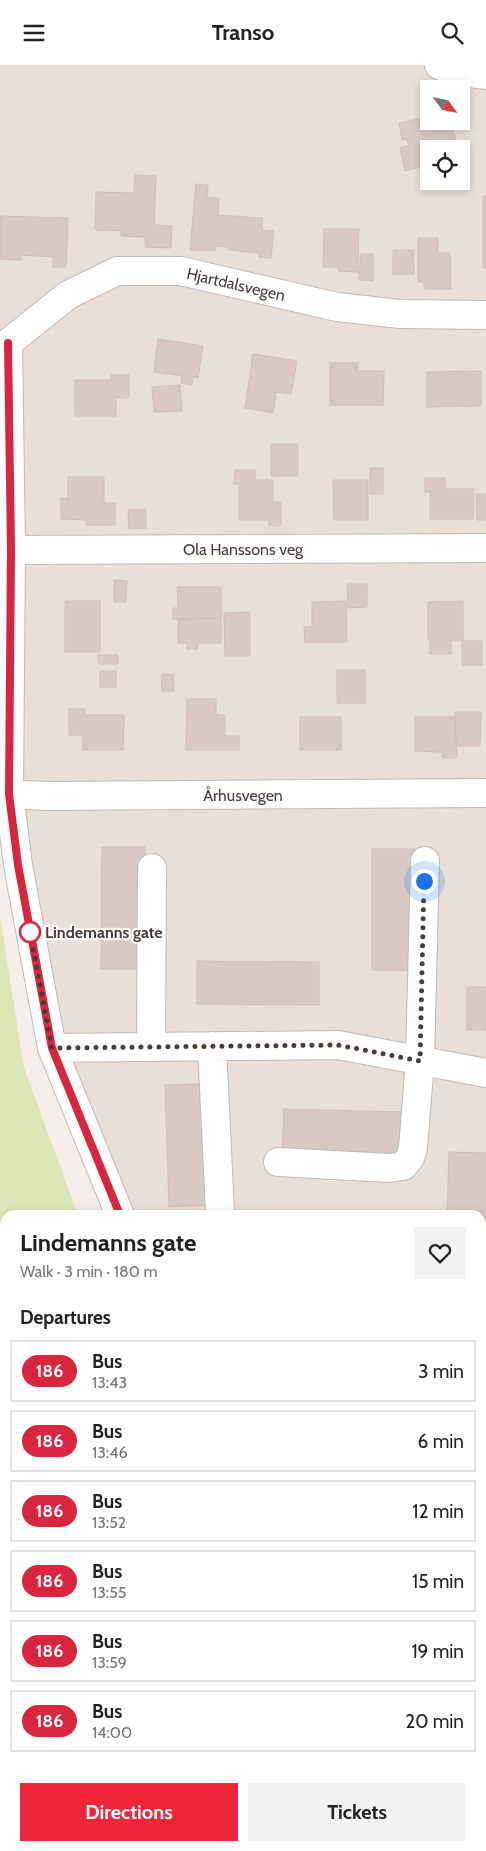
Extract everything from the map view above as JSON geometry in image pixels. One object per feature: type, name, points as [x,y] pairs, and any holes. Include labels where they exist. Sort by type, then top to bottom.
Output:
[{"type":"street","points":[[439,65],[454,71],[486,75]]},
{"type":"street","name":"Hjartdalsvegen","points":[[4,343],[68,295],[118,271],[181,271],[337,307],[400,314],[486,315]]},
{"type":"street","points":[[4,343],[4,794],[52,1048],[118,1210]]},
{"type":"street","name":"Ola Hanssons veg","points":[[5,549],[486,548]]},
{"type":"street","name":"Århusvegen","points":[[4,794],[70,796],[486,793]]},
{"type":"street","points":[[278,1162],[389,1168],[404,1166],[410,1158],[413,1148],[420,1061],[425,861]]},
{"type":"street","points":[[152,868],[152,1047]]},
{"type":"street","points":[[52,1048],[338,1045],[486,1073]]},
{"type":"street","points":[[212,1047],[220,1210]]},
{"type":"shaded area","points":[[0,65],[486,65],[486,1210],[118,1210],[52,1048],[18,865],[0,550]]},
{"type":"green space","points":[[0,916],[24,1068],[76,1210],[0,1210]]},
{"type":"building","points":[[420,119],[420,130],[453,130],[455,140],[420,140],[420,167],[405,171],[400,148],[409,146],[407,139],[402,140],[399,123]]},
{"type":"building","points":[[135,175],[156,176],[154,225],[172,226],[171,248],[145,247],[145,237],[121,236],[121,231],[95,230],[96,192],[134,193]]},
{"type":"building","points":[[196,184],[208,185],[207,197],[219,198],[218,215],[263,218],[262,230],[274,231],[271,258],[259,257],[259,253],[228,250],[228,247],[215,246],[215,251],[190,250]]},
{"type":"building","points":[[483,196],[486,196],[486,268],[483,268]]},
{"type":"building","points":[[0,216],[68,218],[66,267],[53,267],[53,257],[21,255],[21,260],[0,259]]},
{"type":"building","points":[[324,229],[359,229],[358,267],[360,267],[360,254],[373,254],[373,281],[359,280],[359,272],[338,271],[338,267],[323,267]]},
{"type":"building","points":[[418,238],[438,238],[438,253],[450,253],[451,289],[424,289],[424,282],[418,282]]},
{"type":"building","points":[[393,250],[413,250],[414,274],[393,275]]},
{"type":"building","points":[[158,339],[203,346],[198,378],[193,377],[192,385],[181,383],[182,376],[154,372]]},
{"type":"building","points":[[253,354],[297,361],[291,394],[276,392],[273,413],[245,408]]},
{"type":"building","points":[[330,363],[358,363],[358,371],[384,371],[383,405],[330,405]]},
{"type":"building","points":[[481,371],[481,406],[427,407],[427,372]]},
{"type":"building","points":[[111,375],[129,375],[129,398],[116,398],[116,416],[75,416],[75,380],[111,380]]},
{"type":"building","points":[[180,385],[182,411],[154,412],[152,387]]},
{"type":"building","points":[[271,444],[298,444],[298,476],[271,476]]},
{"type":"building","points":[[370,468],[383,468],[383,494],[370,494]]},
{"type":"building","points":[[235,470],[255,470],[255,480],[273,480],[273,502],[281,502],[281,526],[269,525],[269,520],[239,520],[239,484],[234,484]]},
{"type":"building","points":[[68,477],[104,477],[104,503],[115,503],[115,525],[86,525],[86,520],[61,519],[61,498],[68,499]]},
{"type":"building","points":[[425,478],[445,478],[445,489],[474,489],[473,519],[430,519],[430,492],[425,492]]},
{"type":"building","points":[[333,480],[368,480],[368,520],[334,520]]},
{"type":"building","points":[[476,494],[486,494],[486,520],[477,520]]},
{"type":"building","points":[[146,509],[146,528],[129,529],[128,510]]},
{"type":"building","points":[[114,580],[127,581],[126,602],[114,602]]},
{"type":"building","points":[[347,584],[367,584],[367,607],[348,608]]},
{"type":"building","points":[[177,587],[221,587],[221,618],[173,619],[173,608],[178,608]]},
{"type":"building","points":[[65,601],[100,601],[100,652],[65,652]]},
{"type":"building","points":[[346,601],[347,642],[305,643],[304,627],[312,627],[312,602]]},
{"type":"building","points":[[463,601],[463,640],[451,640],[451,654],[430,654],[428,602]]},
{"type":"building","points":[[250,612],[250,656],[225,656],[224,613]]},
{"type":"building","points":[[221,618],[221,643],[198,643],[198,649],[187,649],[187,643],[178,643],[178,619]]},
{"type":"building","points":[[462,641],[482,641],[482,665],[462,665]]},
{"type":"building","points":[[98,655],[118,655],[118,664],[99,664]]},
{"type":"building","points":[[337,670],[365,670],[365,703],[337,703]]},
{"type":"building","points":[[100,671],[116,671],[116,687],[100,687]]},
{"type":"building","points":[[173,674],[174,691],[162,691],[161,675]]},
{"type":"building","points":[[187,699],[216,699],[216,715],[225,715],[225,736],[239,736],[239,750],[186,750]]},
{"type":"building","points":[[69,709],[84,709],[85,715],[124,715],[123,750],[83,750],[83,735],[69,735]]},
{"type":"building","points":[[455,712],[481,712],[480,746],[455,746]]},
{"type":"building","points":[[300,717],[341,717],[341,750],[300,750]]},
{"type":"building","points":[[415,717],[455,717],[457,758],[443,758],[443,752],[415,751]]},
{"type":"building","points":[[102,847],[145,847],[144,969],[101,969]]},
{"type":"building","points":[[372,849],[415,849],[414,971],[372,970]]},
{"type":"building","points":[[197,961],[319,962],[319,1005],[197,1004]]},
{"type":"building","points":[[467,987],[486,987],[486,1030],[467,1030]]},
{"type":"building","points":[[207,1084],[211,1205],[169,1207],[165,1085]]},
{"type":"building","points":[[284,1109],[405,1112],[404,1155],[282,1152]]},
{"type":"building","points":[[449,1152],[486,1153],[486,1210],[447,1210]]},
{"type":"bus line","name":"186","points":[[8,343],[11,549],[9,794],[18,865],[52,1048],[118,1210]]},
{"type":"place","name":"Lindemanns gate","points":[[30,932]]},
{"type":"route","points":[[30,932],[52,1048],[338,1045],[420,1061],[424,881]]}]
